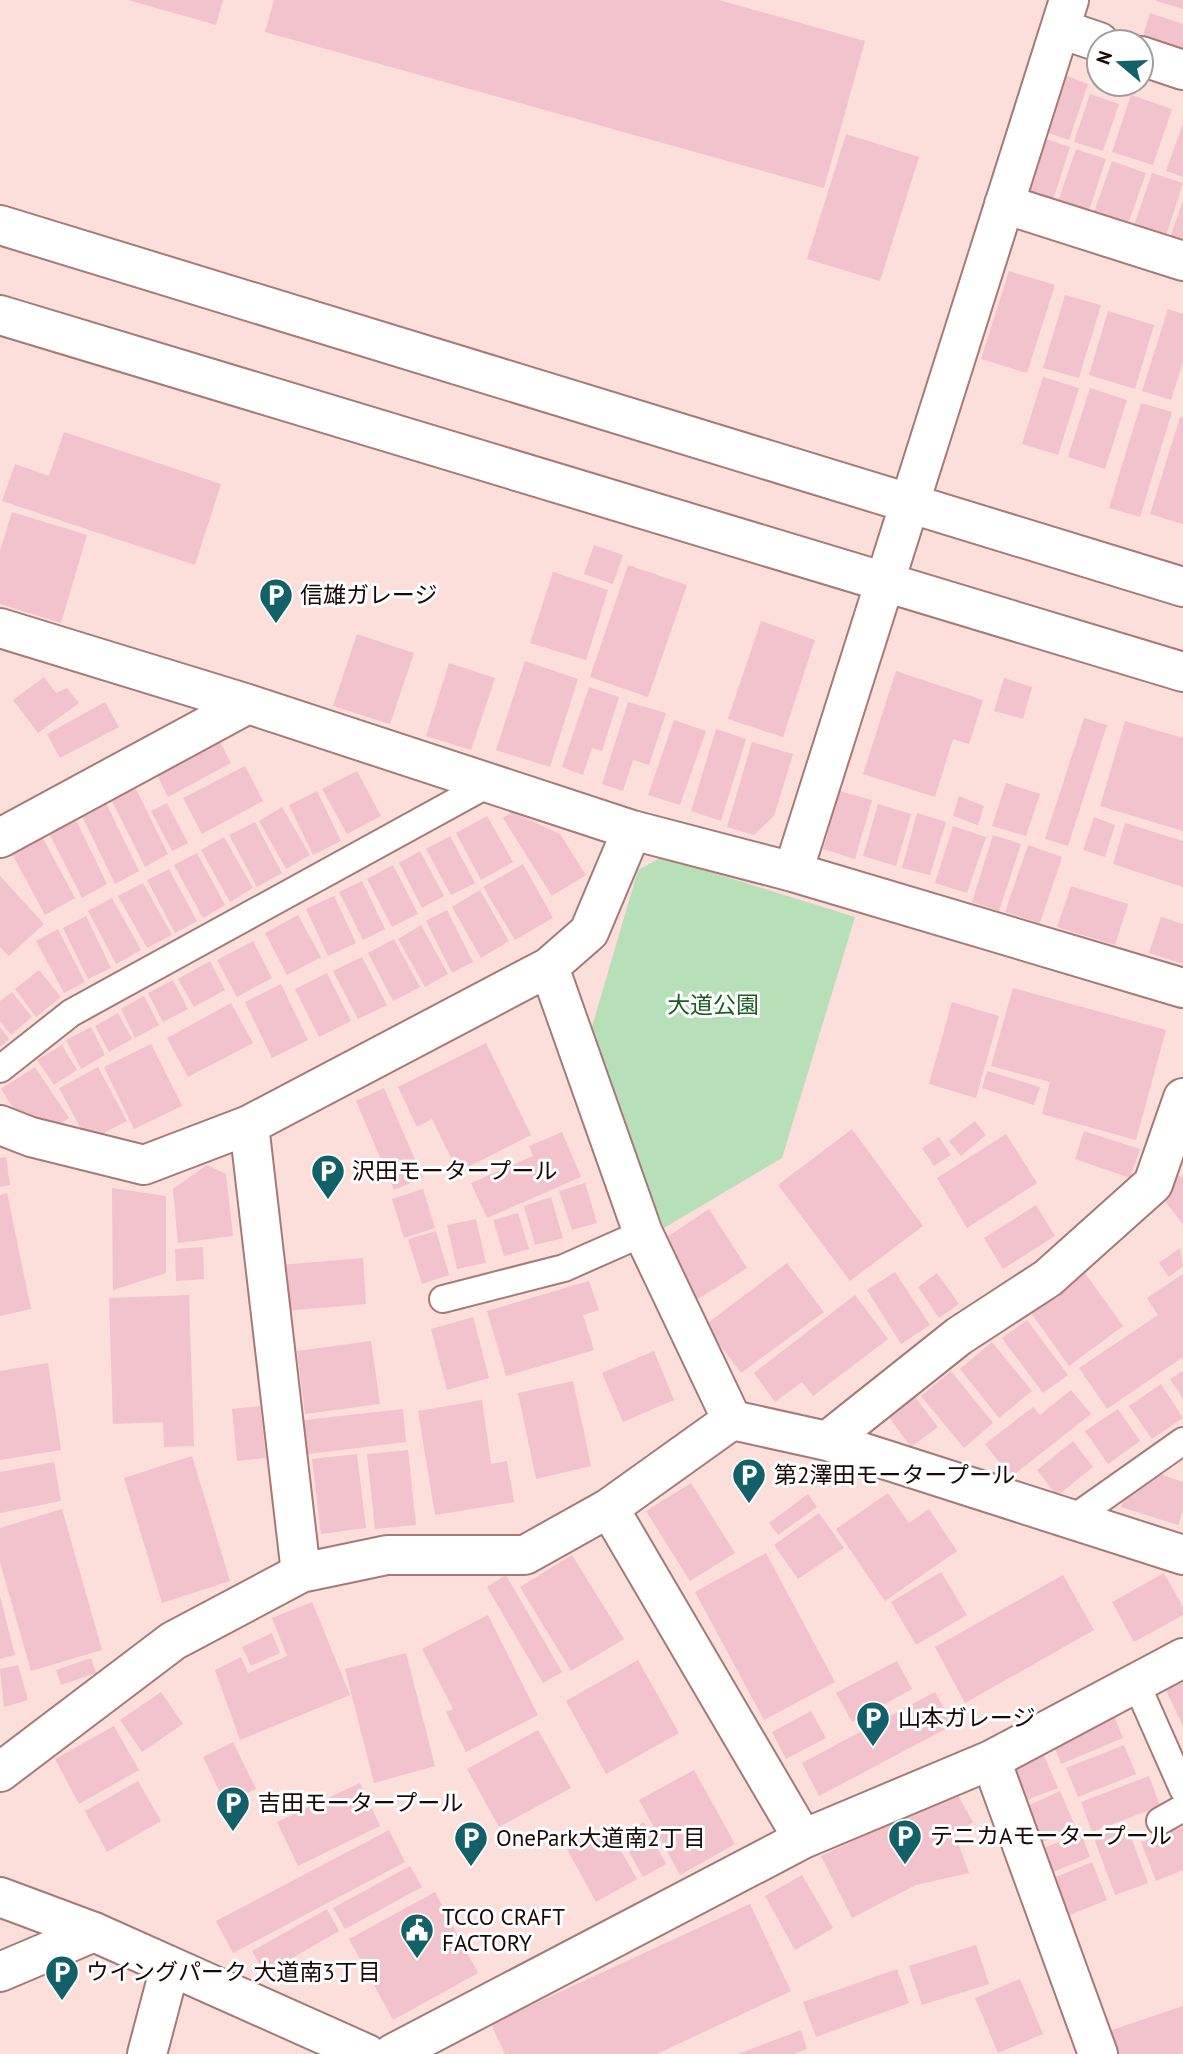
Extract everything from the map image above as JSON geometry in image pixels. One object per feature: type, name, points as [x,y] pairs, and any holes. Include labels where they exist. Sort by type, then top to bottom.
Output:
[{"type":"street","points":[[793,872],[1065,15],[1085,31]]},
{"type":"street","points":[[1155,61],[1183,70]]},
{"type":"street","points":[[1004,204],[1183,261]]},
{"type":"street","points":[[0,225],[1183,587]]},
{"type":"street","points":[[0,315],[1183,672]]},
{"type":"street","points":[[0,628],[248,704],[632,830],[793,872],[1183,988]]},
{"type":"street","points":[[0,838],[248,704]]},
{"type":"street","points":[[0,1125],[31,1138],[144,1165],[249,1125],[549,967],[589,932],[632,830]]},
{"type":"street","points":[[549,967],[643,1233],[732,1420]]},
{"type":"street","points":[[827,1441],[959,1335],[1048,1278],[1153,1184],[1183,1098]]},
{"type":"street","points":[[249,1125],[301,1573]]},
{"type":"street","points":[[0,1772],[173,1641],[301,1573],[387,1555],[525,1555],[609,1508],[732,1420],[827,1441],[1183,1555]]},
{"type":"street","points":[[609,1508],[803,1839]]},
{"type":"street","points":[[392,2054],[803,1839],[991,1760],[1183,1658]]},
{"type":"street","points":[[991,1760],[1098,2054]]},
{"type":"street","points":[[0,1898],[94,1931],[367,2054]]},
{"type":"street","points":[[0,1972],[94,1931]]},
{"type":"street","points":[[147,2054],[170,1967]]},
{"type":"lane","points":[[0,1069],[71,1013],[488,784]]},
{"type":"lane","points":[[443,1299],[564,1268],[643,1233]]},
{"type":"lane","points":[[1071,1520],[1183,1441]]},
{"type":"lane","points":[[1136,1683],[1183,1789]]},
{"type":"lane","points":[[1160,1821],[1183,1808]]},
{"type":"green space","name":"大道公園","points":[[662,857],[855,917],[782,1158],[664,1228],[589,1037],[638,870]]},
{"type":"building","points":[[128,0],[223,0],[216,25]]},
{"type":"building","points":[[274,0],[719,0],[865,41],[824,188],[265,32]]},
{"type":"building","points":[[1183,0],[1183,9],[1156,1]]},
{"type":"building","points":[[1150,13],[1183,24],[1183,52],[1155,43],[1155,28],[1145,28]]},
{"type":"building","points":[[1059,73],[1085,83],[1085,93],[1069,140],[1040,130]]},
{"type":"building","points":[[1089,98],[1102,98],[1119,104],[1103,151],[1074,142]]},
{"type":"building","points":[[1130,98],[1140,98],[1172,109],[1153,165],[1112,152]]},
{"type":"building","points":[[1183,123],[1183,177],[1166,171]]},
{"type":"building","points":[[846,134],[919,157],[880,281],[807,259]]},
{"type":"building","points":[[1033,135],[1070,147],[1052,203],[1035,197],[1018,182]]},
{"type":"building","points":[[1076,149],[1106,159],[1088,214],[1057,204]]},
{"type":"building","points":[[1112,161],[1146,173],[1127,227],[1093,215]]},
{"type":"building","points":[[1152,173],[1183,183],[1165,239],[1133,228]]},
{"type":"building","points":[[1183,201],[1183,242],[1170,237]]},
{"type":"building","points":[[1009,271],[1055,285],[1027,373],[981,359]]},
{"type":"building","points":[[1065,295],[1101,305],[1079,378],[1043,368]]},
{"type":"building","points":[[1168,309],[1183,314],[1183,362],[1171,400],[1142,391]]},
{"type":"building","points":[[1108,311],[1154,325],[1135,389],[1089,375]]},
{"type":"building","points":[[1043,377],[1079,388],[1058,455],[1022,444]]},
{"type":"building","points":[[1090,388],[1127,400],[1105,469],[1068,457]]},
{"type":"building","points":[[1141,403],[1172,412],[1140,517],[1109,508]]},
{"type":"building","points":[[1180,417],[1183,418],[1183,524],[1150,514]]},
{"type":"building","points":[[64,432],[221,484],[195,565],[2,501],[15,464],[49,476]]},
{"type":"building","points":[[12,512],[87,535],[61,623],[0,604],[0,551]]},
{"type":"building","points":[[594,545],[623,555],[613,584],[584,574]]},
{"type":"building","points":[[628,565],[687,585],[648,697],[590,677]]},
{"type":"building","points":[[553,572],[608,590],[586,660],[530,643]]},
{"type":"building","points":[[761,621],[815,640],[783,737],[728,719]]},
{"type":"building","points":[[357,634],[414,653],[390,724],[333,706]]},
{"type":"building","points":[[525,661],[578,679],[550,767],[496,750]]},
{"type":"building","points":[[449,663],[495,678],[471,750],[426,736]]},
{"type":"building","points":[[896,671],[983,700],[969,744],[953,739],[935,797],[863,774]]},
{"type":"building","points":[[44,677],[56,693],[67,688],[79,703],[38,733],[13,700]]},
{"type":"building","points":[[1004,678],[1032,687],[1023,719],[994,711]]},
{"type":"building","points":[[589,687],[619,697],[602,751],[592,748],[583,775],[562,767]]},
{"type":"building","points":[[105,702],[119,727],[60,758],[47,734]]},
{"type":"building","points":[[628,702],[666,713],[649,765],[633,760],[623,791],[602,784]]},
{"type":"building","points":[[1084,718],[1107,725],[1068,846],[1045,839]]},
{"type":"building","points":[[674,720],[706,731],[680,805],[648,795]]},
{"type":"building","points":[[1125,721],[1183,738],[1183,831],[1100,806]]},
{"type":"building","points":[[716,729],[746,739],[721,821],[691,811]]},
{"type":"building","points":[[217,736],[231,763],[168,797],[154,769]]},
{"type":"building","points":[[752,742],[793,754],[774,816],[754,835],[727,827]]},
{"type":"building","points":[[245,766],[263,801],[202,834],[183,798]]},
{"type":"building","points":[[357,771],[381,816],[347,834],[322,789]]},
{"type":"building","points":[[1006,783],[1040,794],[1026,836],[992,826]]},
{"type":"building","points":[[134,785],[168,854],[145,867],[110,797]]},
{"type":"building","points":[[317,791],[341,841],[313,855],[289,805]]},
{"type":"building","points":[[840,791],[872,800],[855,859],[823,849]]},
{"type":"building","points":[[959,796],[984,806],[978,825],[953,816]]},
{"type":"building","points":[[104,799],[139,871],[115,884],[80,812]]},
{"type":"building","points":[[167,803],[188,843],[172,851],[151,811]]},
{"type":"building","points":[[878,804],[911,814],[896,866],[863,856]]},
{"type":"building","points":[[282,807],[310,855],[286,869],[259,821]]},
{"type":"building","points":[[512,812],[560,834],[586,875],[552,896],[503,818]]},
{"type":"building","points":[[917,813],[946,822],[930,875],[902,868]]},
{"type":"building","points":[[74,816],[107,884],[82,898],[47,829]]},
{"type":"building","points":[[487,816],[513,862],[481,880],[456,833]]},
{"type":"building","points":[[1094,817],[1115,825],[1105,857],[1083,850]]},
{"type":"building","points":[[255,822],[282,873],[257,887],[229,835]]},
{"type":"building","points":[[1125,823],[1183,841],[1183,887],[1113,864]]},
{"type":"building","points":[[953,826],[986,837],[967,893],[935,883]]},
{"type":"building","points":[[40,833],[75,898],[45,915],[10,850]]},
{"type":"building","points":[[993,835],[1021,844],[999,911],[972,902]]},
{"type":"building","points":[[450,836],[475,883],[451,895],[426,849]]},
{"type":"building","points":[[224,837],[253,888],[230,902],[201,850]]},
{"type":"building","points":[[1028,845],[1062,857],[1040,923],[1005,912]]},
{"type":"building","points":[[420,851],[444,896],[422,908],[399,863]]},
{"type":"building","points":[[197,853],[225,905],[203,918],[174,865]]},
{"type":"building","points":[[523,864],[553,918],[515,940],[483,887]]},
{"type":"building","points":[[393,865],[418,914],[392,927],[367,879]]},
{"type":"building","points":[[169,869],[197,921],[175,933],[147,880]]},
{"type":"building","points":[[0,876],[44,924],[9,956],[0,947]]},
{"type":"building","points":[[362,881],[385,929],[363,940],[339,892]]},
{"type":"building","points":[[143,883],[172,935],[147,948],[118,896]]},
{"type":"building","points":[[1071,886],[1128,904],[1115,945],[1057,927]]},
{"type":"building","points":[[480,890],[509,941],[481,958],[452,907]]},
{"type":"building","points":[[334,896],[356,943],[328,956],[306,909]]},
{"type":"building","points":[[112,898],[141,950],[116,964],[88,911]]},
{"type":"building","points":[[447,910],[473,962],[452,973],[426,921]]},
{"type":"building","points":[[298,915],[321,957],[287,975],[265,933]]},
{"type":"building","points":[[86,916],[111,968],[88,979],[63,928]]},
{"type":"building","points":[[1161,917],[1183,924],[1183,964],[1149,953]]},
{"type":"building","points":[[421,925],[448,974],[425,987],[398,939]]},
{"type":"building","points":[[58,929],[85,982],[64,993],[36,941]]},
{"type":"building","points":[[394,939],[420,987],[393,1001],[368,953]]},
{"type":"building","points":[[253,941],[272,978],[237,997],[217,960]]},
{"type":"building","points":[[362,957],[387,1005],[358,1019],[333,971]]},
{"type":"building","points":[[210,961],[225,990],[194,1007],[178,979]]},
{"type":"building","points":[[39,970],[61,997],[36,1017],[15,989]]},
{"type":"building","points":[[327,973],[351,1021],[319,1037],[295,989]]},
{"type":"building","points":[[173,980],[188,1009],[163,1022],[148,993]]},
{"type":"building","points":[[281,984],[308,1040],[272,1058],[245,1002]]},
{"type":"building","points":[[1013,988],[1166,1030],[1136,1140],[1042,1114],[1050,1082],[991,1066]]},
{"type":"building","points":[[12,992],[32,1017],[11,1035],[0,1021],[0,1001]]},
{"type":"building","points":[[144,996],[159,1025],[135,1038],[121,1009]]},
{"type":"building","points":[[952,1002],[999,1016],[976,1098],[929,1084]]},
{"type":"building","points":[[231,1003],[253,1043],[188,1077],[167,1038]]},
{"type":"building","points":[[118,1013],[132,1039],[109,1052],[95,1026]]},
{"type":"building","points":[[0,1027],[9,1039],[0,1047]]},
{"type":"building","points":[[91,1027],[105,1055],[81,1069],[66,1040]]},
{"type":"building","points":[[486,1043],[531,1135],[458,1172],[432,1119],[417,1127],[398,1087]]},
{"type":"building","points":[[151,1044],[182,1106],[134,1129],[104,1067]]},
{"type":"building","points":[[62,1045],[77,1070],[54,1085],[37,1060]]},
{"type":"building","points":[[35,1067],[69,1118],[51,1129],[21,1120],[1,1089]]},
{"type":"building","points":[[98,1067],[127,1121],[102,1134],[82,1131],[59,1088]]},
{"type":"building","points":[[987,1071],[1040,1087],[1034,1105],[982,1088]]},
{"type":"building","points":[[384,1088],[423,1178],[394,1190],[356,1101]]},
{"type":"building","points":[[975,1121],[986,1135],[961,1156],[949,1141]]},
{"type":"building","points":[[852,1129],[923,1226],[850,1281],[778,1185]]},
{"type":"building","points":[[1084,1131],[1140,1149],[1130,1178],[1075,1159]]},
{"type":"building","points":[[562,1132],[581,1177],[487,1218],[471,1183],[533,1156],[529,1146]]},
{"type":"building","points":[[1006,1134],[1037,1183],[967,1228],[937,1178]]},
{"type":"building","points":[[939,1137],[951,1155],[934,1166],[922,1148]]},
{"type":"building","points":[[6,1157],[10,1185],[0,1187],[0,1158]]},
{"type":"building","points":[[207,1165],[226,1174],[233,1236],[178,1243],[173,1189]]},
{"type":"building","points":[[1168,1172],[1183,1177],[1183,1224],[1161,1196]]},
{"type":"building","points":[[585,1183],[597,1223],[572,1230],[559,1191]]},
{"type":"building","points":[[112,1188],[166,1196],[166,1273],[113,1290]]},
{"type":"building","points":[[423,1189],[435,1228],[404,1238],[392,1199]]},
{"type":"building","points":[[7,1193],[31,1309],[0,1316],[0,1195]]},
{"type":"building","points":[[551,1197],[563,1238],[535,1245],[524,1206]]},
{"type":"building","points":[[1036,1205],[1055,1236],[1003,1269],[984,1238]]},
{"type":"building","points":[[709,1209],[747,1268],[695,1301],[658,1243]]},
{"type":"building","points":[[518,1213],[529,1249],[504,1256],[493,1220]]},
{"type":"building","points":[[476,1219],[486,1263],[457,1269],[447,1225]]},
{"type":"building","points":[[436,1231],[449,1275],[422,1284],[408,1239]]},
{"type":"building","points":[[203,1247],[204,1279],[176,1281],[175,1249]]},
{"type":"building","points":[[1180,1248],[1183,1266],[1169,1277],[1159,1263]]},
{"type":"building","points":[[363,1258],[366,1304],[285,1311],[280,1265]]},
{"type":"building","points":[[787,1263],[824,1312],[741,1373],[705,1325]]},
{"type":"building","points":[[1080,1266],[1123,1326],[1069,1366],[1026,1306]]},
{"type":"building","points":[[895,1272],[930,1325],[901,1344],[867,1290]]},
{"type":"building","points":[[937,1273],[959,1304],[939,1318],[918,1287]]},
{"type":"building","points":[[1183,1274],[1183,1357],[1107,1409],[1079,1368],[1158,1315],[1147,1298]]},
{"type":"building","points":[[589,1281],[599,1310],[583,1315],[594,1350],[506,1376],[487,1311]]},
{"type":"building","points":[[189,1295],[194,1446],[164,1447],[163,1422],[113,1424],[109,1298]]},
{"type":"building","points":[[855,1295],[888,1339],[813,1396],[802,1382],[775,1402],[754,1373]]},
{"type":"building","points":[[473,1317],[489,1378],[447,1390],[431,1329]]},
{"type":"building","points":[[1027,1320],[1068,1375],[1043,1393],[1002,1338]]},
{"type":"building","points":[[371,1341],[380,1404],[305,1414],[297,1351]]},
{"type":"building","points":[[992,1342],[1032,1391],[999,1418],[960,1369]]},
{"type":"building","points":[[654,1351],[674,1400],[623,1422],[602,1373]]},
{"type":"building","points":[[48,1363],[61,1450],[0,1460],[0,1371]]},
{"type":"building","points":[[951,1371],[993,1423],[964,1448],[921,1396]]},
{"type":"building","points":[[1183,1371],[1183,1399],[1170,1379]]},
{"type":"building","points":[[573,1381],[591,1466],[536,1479],[518,1393]]},
{"type":"building","points":[[1161,1384],[1183,1418],[1152,1439],[1129,1406]]},
{"type":"building","points":[[1071,1390],[1091,1414],[1011,1477],[985,1444],[1033,1407],[1040,1415]]},
{"type":"building","points":[[911,1392],[938,1427],[911,1447],[885,1412]]},
{"type":"building","points":[[482,1400],[491,1464],[507,1461],[514,1502],[435,1515],[418,1411]]},
{"type":"building","points":[[260,1406],[266,1458],[237,1461],[232,1409]]},
{"type":"building","points":[[403,1409],[406,1442],[308,1454],[304,1420]]},
{"type":"building","points":[[1118,1409],[1140,1441],[1108,1464],[1085,1431]]},
{"type":"building","points":[[1073,1441],[1093,1467],[1057,1496],[1037,1470]]},
{"type":"building","points":[[408,1450],[416,1525],[375,1529],[367,1454]]},
{"type":"building","points":[[357,1454],[366,1528],[321,1534],[312,1459]]},
{"type":"building","points":[[192,1456],[230,1581],[162,1603],[124,1478]]},
{"type":"building","points":[[54,1462],[61,1501],[0,1513],[0,1472]]},
{"type":"building","points":[[1157,1473],[1183,1482],[1183,1511],[1178,1525],[1121,1507],[1126,1492]]},
{"type":"building","points":[[691,1483],[735,1553],[690,1581],[646,1511]]},
{"type":"building","points":[[888,1493],[909,1523],[929,1509],[957,1551],[885,1601],[836,1529]]},
{"type":"building","points":[[808,1494],[817,1507],[778,1535],[769,1523]]},
{"type":"building","points":[[62,1509],[102,1650],[31,1671],[0,1562],[0,1528]]},
{"type":"building","points":[[819,1513],[844,1548],[798,1579],[774,1545]]},
{"type":"building","points":[[766,1553],[835,1682],[764,1720],[695,1592]]},
{"type":"building","points":[[572,1555],[624,1639],[571,1671],[520,1587]]},
{"type":"building","points":[[941,1572],[967,1615],[916,1645],[891,1602]]},
{"type":"building","points":[[1164,1573],[1183,1607],[1183,1615],[1134,1642],[1112,1602]]},
{"type":"building","points":[[506,1575],[562,1672],[543,1683],[487,1587]]},
{"type":"building","points":[[1063,1575],[1094,1630],[965,1703],[935,1647]]},
{"type":"building","points":[[0,1596],[15,1655],[0,1659]]},
{"type":"building","points":[[312,1602],[350,1695],[240,1740],[215,1670],[241,1657],[248,1673],[287,1656],[272,1618]]},
{"type":"building","points":[[488,1615],[538,1715],[466,1752],[446,1712],[453,1709],[422,1649]]},
{"type":"building","points":[[272,1633],[280,1653],[251,1666],[242,1647]]},
{"type":"building","points":[[406,1653],[435,1766],[374,1783],[345,1669]]},
{"type":"building","points":[[91,1658],[96,1673],[61,1685],[56,1670]]},
{"type":"building","points":[[638,1660],[679,1733],[606,1774],[566,1701]]},
{"type":"building","points":[[897,1661],[912,1689],[852,1722],[836,1693]]},
{"type":"building","points":[[18,1665],[28,1700],[4,1707],[0,1669]]},
{"type":"building","points":[[1183,1682],[1183,1726],[1166,1690]]},
{"type":"building","points":[[161,1692],[183,1724],[142,1752],[120,1720]]},
{"type":"building","name":"山本ガレージ","points":[[935,1692],[953,1725],[819,1796],[802,1763]]},
{"type":"building","points":[[811,1711],[826,1738],[786,1759],[772,1732]]},
{"type":"building","points":[[1114,1716],[1123,1738],[1061,1764],[1052,1741]]},
{"type":"building","points":[[114,1726],[139,1770],[79,1804],[55,1759]]},
{"type":"building","points":[[538,1730],[571,1788],[499,1827],[467,1769]]},
{"type":"building","points":[[233,1742],[256,1789],[225,1803],[203,1757]]},
{"type":"building","points":[[1124,1745],[1136,1774],[1078,1797],[1066,1768]]},
{"type":"building","points":[[1042,1751],[1058,1788],[1019,1803],[1004,1767]]},
{"type":"building","points":[[694,1770],[735,1844],[680,1875],[639,1800]]},
{"type":"building","points":[[1149,1776],[1160,1806],[1092,1832],[1081,1802]]},
{"type":"building","points":[[138,1781],[161,1821],[107,1852],[85,1811]]},
{"type":"building","points":[[360,1783],[380,1826],[298,1866],[277,1822]]},
{"type":"building","points":[[1060,1791],[1076,1828],[1036,1845],[1021,1809]]},
{"type":"building","name":"テニカAモータープール","points":[[956,1792],[973,1822],[955,1835],[969,1873],[916,1885],[852,1918],[821,1856]]},
{"type":"building","points":[[644,1822],[666,1864],[643,1877],[620,1836]]},
{"type":"building","points":[[607,1826],[637,1879],[596,1902],[567,1849]]},
{"type":"building","points":[[1127,1826],[1148,1883],[1115,1895],[1094,1838]]},
{"type":"building","points":[[1183,1827],[1183,1870],[1156,1881],[1141,1842]]},
{"type":"building","points":[[389,1830],[405,1862],[233,1953],[216,1921]]},
{"type":"building","points":[[1081,1833],[1090,1857],[1043,1876],[1034,1852]]},
{"type":"building","points":[[1092,1862],[1107,1900],[1060,1919],[1044,1882]]},
{"type":"building","points":[[410,1866],[422,1887],[345,1929],[333,1908]]},
{"type":"building","points":[[802,1875],[833,1928],[795,1950],[765,1896]]},
{"type":"building","points":[[435,1892],[478,1973],[393,2020],[349,1939]]},
{"type":"building","points":[[750,1904],[791,1991],[657,2054],[505,2054],[491,2024]]},
{"type":"building","points":[[327,1909],[339,1931],[265,1974],[252,1951]]},
{"type":"building","points":[[976,1945],[989,1984],[922,2005],[909,1966]]},
{"type":"building","points":[[897,1969],[909,2003],[816,2037],[803,2002]]},
{"type":"building","points":[[1020,1979],[1043,2034],[998,2053],[975,1998]]},
{"type":"building","points":[[1183,2006],[1183,2054],[1117,2054],[1109,2031]]},
{"type":"building","points":[[801,2030],[807,2049],[795,2054],[738,2054]]},
{"type":"place","name":"信雄ガレージ","points":[[276,625]]},
{"type":"place","name":"沢田モータープール","points":[[328,1201]]},
{"type":"place","name":"第2澤田モータープール","points":[[749,1505]]},
{"type":"place","name":"山本ガレージ","points":[[873,1748]]},
{"type":"place","name":"吉田モータープール","points":[[233,1833]]},
{"type":"place","name":"テニカAモータープール","points":[[905,1866]]},
{"type":"place","name":"OnePark大道南2丁目","points":[[471,1868]]},
{"type":"place","name":"TCCO CRAFT FACTORY","points":[[417,1960]]},
{"type":"place","name":"ウイングパーク 大道南3丁目","points":[[62,2002]]}]
